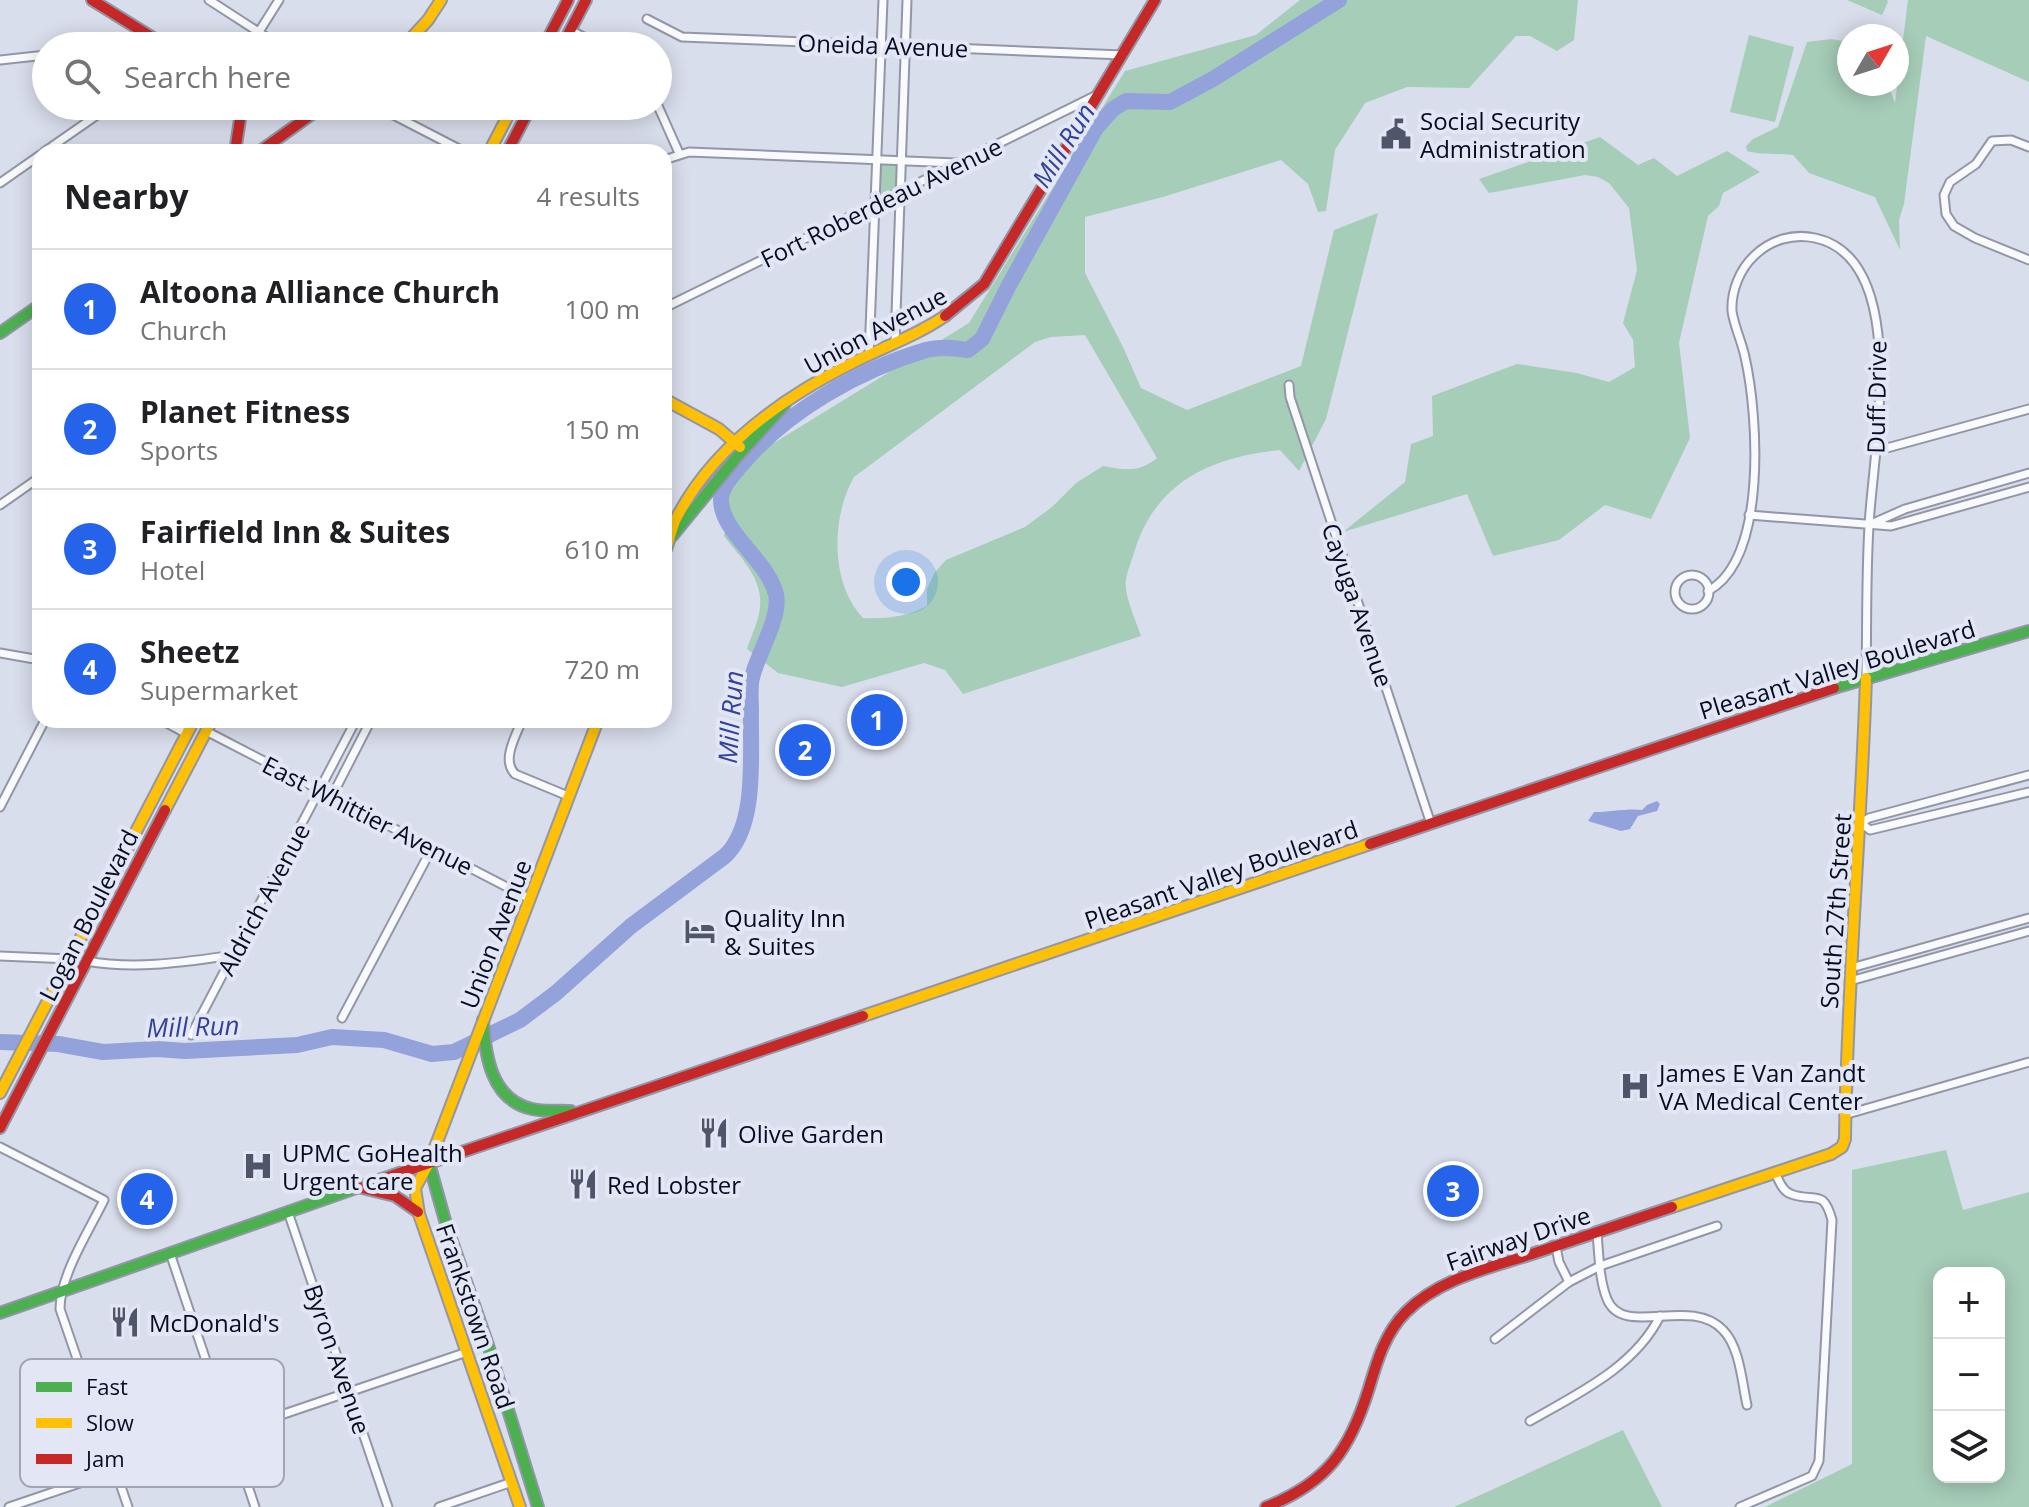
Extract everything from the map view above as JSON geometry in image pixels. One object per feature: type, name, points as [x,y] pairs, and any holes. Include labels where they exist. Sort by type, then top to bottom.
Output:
[{"type":"main road","points":[[92,0],[143,32]]},
{"type":"main road","points":[[417,32],[441,0]]},
{"type":"main road","points":[[551,32],[568,0]]},
{"type":"main road","points":[[570,30],[586,0]]},
{"type":"main road","name":"Union Avenue","points":[[672,536],[675,522],[686,504],[765,415],[826,377],[944,320],[969,301],[984,284],[1155,0]]},
{"type":"main road","points":[[236,144],[240,120]]},
{"type":"main road","points":[[270,144],[304,120]]},
{"type":"main road","points":[[493,144],[506,120]]},
{"type":"main road","points":[[511,144],[524,120]]},
{"type":"main road","points":[[0,333],[32,311]]},
{"type":"main road","points":[[672,404],[701,418],[739,446]]},
{"type":"main road","name":"Pleasant Valley Boulevard","points":[[0,1313],[357,1187],[1431,824],[1866,678],[2029,631]]},
{"type":"main road","name":"South 27th Street","points":[[1842,1147],[1845,1139],[1866,678]]},
{"type":"main road","name":"Logan Boulevard","points":[[0,1093],[190,728]]},
{"type":"main road","name":"Logan Boulevard","points":[[0,1128],[208,728]]},
{"type":"main road","name":"Union Avenue","points":[[429,1163],[595,728]]},
{"type":"main road","points":[[482,1026],[491,1073],[507,1095],[538,1109],[579,1112]]},
{"type":"main road","name":"Fairway Drive","points":[[1266,1507],[1312,1485],[1339,1459],[1359,1423],[1385,1343],[1394,1326],[1411,1307],[1435,1289],[1831,1154],[1842,1147]]},
{"type":"main road","name":"Frankstown Road","points":[[429,1163],[415,1188],[419,1214],[520,1507]]},
{"type":"main road","name":"Frankstown Road","points":[[429,1163],[538,1507]]},
{"type":"main road","points":[[357,1187],[395,1196],[419,1214]]},
{"type":"main road","points":[[467,1352],[488,1345]]},
{"type":"main road","points":[[512,1482],[528,1476]]},
{"type":"street","points":[[209,0],[259,32],[279,0]]},
{"type":"street","points":[[869,355],[883,0]]},
{"type":"street","points":[[895,343],[907,0]]},
{"type":"street","name":"Oneida Avenue","points":[[647,19],[682,37],[1123,55]]},
{"type":"street","points":[[570,30],[574,32]]},
{"type":"street","points":[[0,60],[32,57]]},
{"type":"street","name":"Fort Roberdeau Avenue","points":[[672,304],[1097,95]]},
{"type":"street","points":[[56,144],[90,120]]},
{"type":"street","points":[[403,120],[450,144]]},
{"type":"street","points":[[664,120],[679,153]]},
{"type":"street","points":[[2029,147],[2011,140],[1992,141],[1976,164],[1950,182],[1944,195],[1946,214],[1954,226],[2029,260]]},
{"type":"street","points":[[672,156],[679,153],[959,164]]},
{"type":"street","points":[[0,183],[32,161]]},
{"type":"street","name":"Duff Drive","points":[[1708,591],[1722,584],[1733,565],[1749,515],[1757,465],[1755,420],[1745,359],[1732,311],[1735,287],[1746,264],[1766,246],[1791,237],[1817,238],[1841,249],[1859,269],[1874,311],[1880,346],[1876,451],[1869,525],[1866,678]]},
{"type":"street","name":"Cayuga Avenue","points":[[1289,385],[1329,521],[1431,824]]},
{"type":"street","points":[[1876,451],[2029,409]]},
{"type":"street","points":[[1869,525],[1905,509],[2029,473]]},
{"type":"street","points":[[0,505],[32,483]]},
{"type":"street","points":[[1749,515],[1891,526],[2029,487]]},
{"type":"street","points":[[1690,576],[1704,582],[1708,591],[1705,602],[1696,609],[1685,608],[1676,600],[1677,584],[1690,576]]},
{"type":"street","points":[[0,653],[32,659]]},
{"type":"street","points":[[0,807],[41,728]]},
{"type":"street","points":[[176,728],[187,734]]},
{"type":"street","name":"Aldrich Avenue","points":[[191,1035],[352,728]]},
{"type":"street","points":[[332,796],[367,728]]},
{"type":"street","points":[[519,728],[508,758],[509,767],[515,774],[568,796]]},
{"type":"street","name":"East Whittier Avenue","points":[[206,731],[530,899]]},
{"type":"street","points":[[2029,775],[1869,818],[1861,823],[1870,830],[2029,792]]},
{"type":"street","points":[[342,1018],[432,848]]},
{"type":"street","points":[[1851,968],[2029,918]]},
{"type":"street","points":[[1850,981],[2029,931]]},
{"type":"street","points":[[86,961],[111,966],[156,966],[234,955]]},
{"type":"street","points":[[0,956],[70,959]]},
{"type":"street","points":[[1844,1115],[2029,1062]]},
{"type":"street","points":[[0,1147],[104,1200],[62,1291],[60,1309],[77,1359]]},
{"type":"street","points":[[1740,1507],[1812,1476],[1819,1461],[1832,1220],[1827,1203],[1821,1198],[1792,1195],[1783,1189],[1775,1173]]},
{"type":"street","name":"Byron Avenue","points":[[288,1212],[388,1507]]},
{"type":"street","points":[[1495,1339],[1569,1282],[1600,1266],[1717,1226]]},
{"type":"street","points":[[1597,1233],[1607,1301],[1616,1312],[1633,1318],[1689,1313],[1709,1319],[1725,1331],[1733,1347],[1747,1405]]},
{"type":"street","points":[[1556,1247],[1559,1262],[1569,1282]]},
{"type":"street","points":[[170,1253],[206,1359]]},
{"type":"street","points":[[1530,1421],[1597,1383],[1651,1334],[1660,1316]]},
{"type":"street","points":[[284,1414],[467,1352]]},
{"type":"street","points":[[439,1507],[512,1482]]},
{"type":"street","points":[[9,1507],[66,1487]]},
{"type":"street","points":[[121,1487],[128,1507]]},
{"type":"street","points":[[248,1487],[255,1507]]},
{"type":"green space","points":[[1300,0],[1578,0],[1574,40],[1557,51],[1530,36],[1516,36],[1469,88],[1407,87],[1365,103],[1335,150],[1326,211],[1318,212],[1308,184],[1281,160],[1163,197],[1085,217],[1085,273],[1141,388],[1187,410],[1301,366],[1334,230],[1378,213],[1326,419],[1299,471],[1280,450],[1254,454],[1209,467],[1171,491],[1143,528],[1127,575],[1127,595],[1141,636],[963,694],[945,670],[924,663],[842,687],[778,673],[747,649],[758,618],[760,596],[749,568],[724,536],[729,513],[726,492],[746,460],[969,323],[1125,71],[1256,35]],"holes":[[[1085,335],[1157,458],[1138,468],[1103,466],[1076,483],[1052,507],[1025,527],[946,560],[935,572],[927,589],[927,606],[919,610],[896,616],[863,618],[844,587],[838,530],[846,493],[854,477],[1035,342],[1051,337]]]},
{"type":"green space","points":[[1847,0],[1887,0],[1888,2],[1882,15]]},
{"type":"green space","points":[[1908,0],[2029,0],[2029,82],[1926,36],[1904,204],[1899,220],[1900,250],[1875,197],[1809,173],[1793,155],[1747,151],[1746,146],[1753,139],[1778,127],[1807,42],[1837,40],[1837,96],[1892,96],[1895,103],[1896,96],[1909,96],[1909,24],[1905,24]]},
{"type":"green space","points":[[1749,35],[1794,47],[1775,122],[1730,112]]},
{"type":"green space","points":[[1600,137],[1638,165],[1654,158],[1677,176],[1727,151],[1760,172],[1723,193],[1719,206],[1708,216],[1679,343],[1690,438],[1651,519],[1605,505],[1559,540],[1493,556],[1467,494],[1343,532],[1405,482],[1411,444],[1433,436],[1432,396],[1517,364],[1577,373],[1609,382],[1635,367],[1633,340],[1623,323],[1637,270],[1629,208],[1609,183],[1585,175],[1489,193],[1479,179]]},
{"type":"green space","points":[[897,164],[894,189],[880,196],[881,165]]},
{"type":"green space","points":[[1946,1150],[1963,1210],[2029,1192],[2029,1507],[1765,1507],[1852,1464],[1852,1170]]},
{"type":"green space","points":[[1623,1430],[1662,1507],[1454,1507]]},
{"type":"water","points":[[1657,801],[1660,804],[1657,811],[1638,816],[1630,829],[1621,831],[1588,821],[1594,812],[1642,810]]},
{"type":"waterway","name":"Mill Run","points":[[0,1042],[58,1044],[103,1052],[185,1051],[297,1045],[332,1037],[384,1040],[432,1054],[454,1052],[520,1020],[556,993],[631,926],[725,856],[736,843],[743,826],[750,788],[751,683],[777,603],[764,570],[728,524],[723,512],[722,495],[732,476],[780,427],[850,381],[926,350],[968,350],[982,339],[1096,128],[1113,109],[1126,101],[1170,102],[1213,79],[1339,0]]},
{"type":"traffic: fast","points":[[0,333],[32,311]]},
{"type":"traffic: fast","points":[[672,536],[785,404]]},
{"type":"traffic: fast","points":[[1834,688],[2029,631]]},
{"type":"traffic: fast","points":[[483,1020],[493,1074],[507,1096],[532,1109],[571,1111]]},
{"type":"traffic: fast","points":[[429,1163],[538,1507]]},
{"type":"traffic: fast","points":[[0,1313],[382,1179]]},
{"type":"traffic: slow","points":[[417,32],[441,0]]},
{"type":"traffic: slow","points":[[493,144],[506,120]]},
{"type":"traffic: slow","points":[[672,531],[691,493],[709,470],[729,448],[775,409],[826,377],[923,330],[945,316]]},
{"type":"traffic: slow","points":[[672,403],[719,429],[740,447]]},
{"type":"traffic: slow","points":[[1672,1207],[1831,1154],[1842,1147],[1845,1139],[1866,678]]},
{"type":"traffic: slow","points":[[0,1093],[190,728]]},
{"type":"traffic: slow","points":[[165,810],[208,728]]},
{"type":"traffic: slow","points":[[429,1163],[595,728]]},
{"type":"traffic: slow","points":[[863,1016],[1370,844]]},
{"type":"traffic: slow","points":[[429,1163],[415,1188],[419,1214],[520,1507]]},
{"type":"traffic: jam","points":[[92,0],[143,32]]},
{"type":"traffic: jam","points":[[551,32],[568,0]]},
{"type":"traffic: jam","points":[[569,32],[586,0]]},
{"type":"traffic: jam","points":[[945,316],[984,284],[1155,0]]},
{"type":"traffic: jam","points":[[236,144],[240,120]]},
{"type":"traffic: jam","points":[[270,144],[304,120]]},
{"type":"traffic: jam","points":[[511,144],[524,120]]},
{"type":"traffic: jam","points":[[1370,844],[1834,688]]},
{"type":"traffic: jam","points":[[0,1128],[165,810]]},
{"type":"traffic: jam","points":[[382,1179],[863,1016]]},
{"type":"traffic: jam","points":[[358,1187],[395,1196],[418,1212]]},
{"type":"traffic: jam","points":[[1266,1507],[1305,1487],[1333,1462],[1362,1410],[1387,1338],[1399,1320],[1419,1301],[1465,1276],[1672,1207]]},
{"type":"place","name":"Social Security Administration","points":[[1396,134]]},
{"type":"place","name":"Altoona Alliance Church","points":[[877,720]]},
{"type":"place","name":"Planet Fitness","points":[[805,750]]},
{"type":"place","name":"Quality Inn & Suites","points":[[700,931]]},
{"type":"place","name":"James E Van Zandt VA Medical Center","points":[[1635,1086]]},
{"type":"place","name":"Olive Garden","points":[[714,1133]]},
{"type":"place","name":"UPMC GoHealth Urgent care","points":[[258,1166]]},
{"type":"place","name":"Red Lobster","points":[[583,1184]]},
{"type":"place","name":"Fairfield Inn & Suites","points":[[1453,1191]]},
{"type":"place","name":"Sheetz","points":[[147,1199]]},
{"type":"place","name":"McDonald's","points":[[125,1322]]}]
